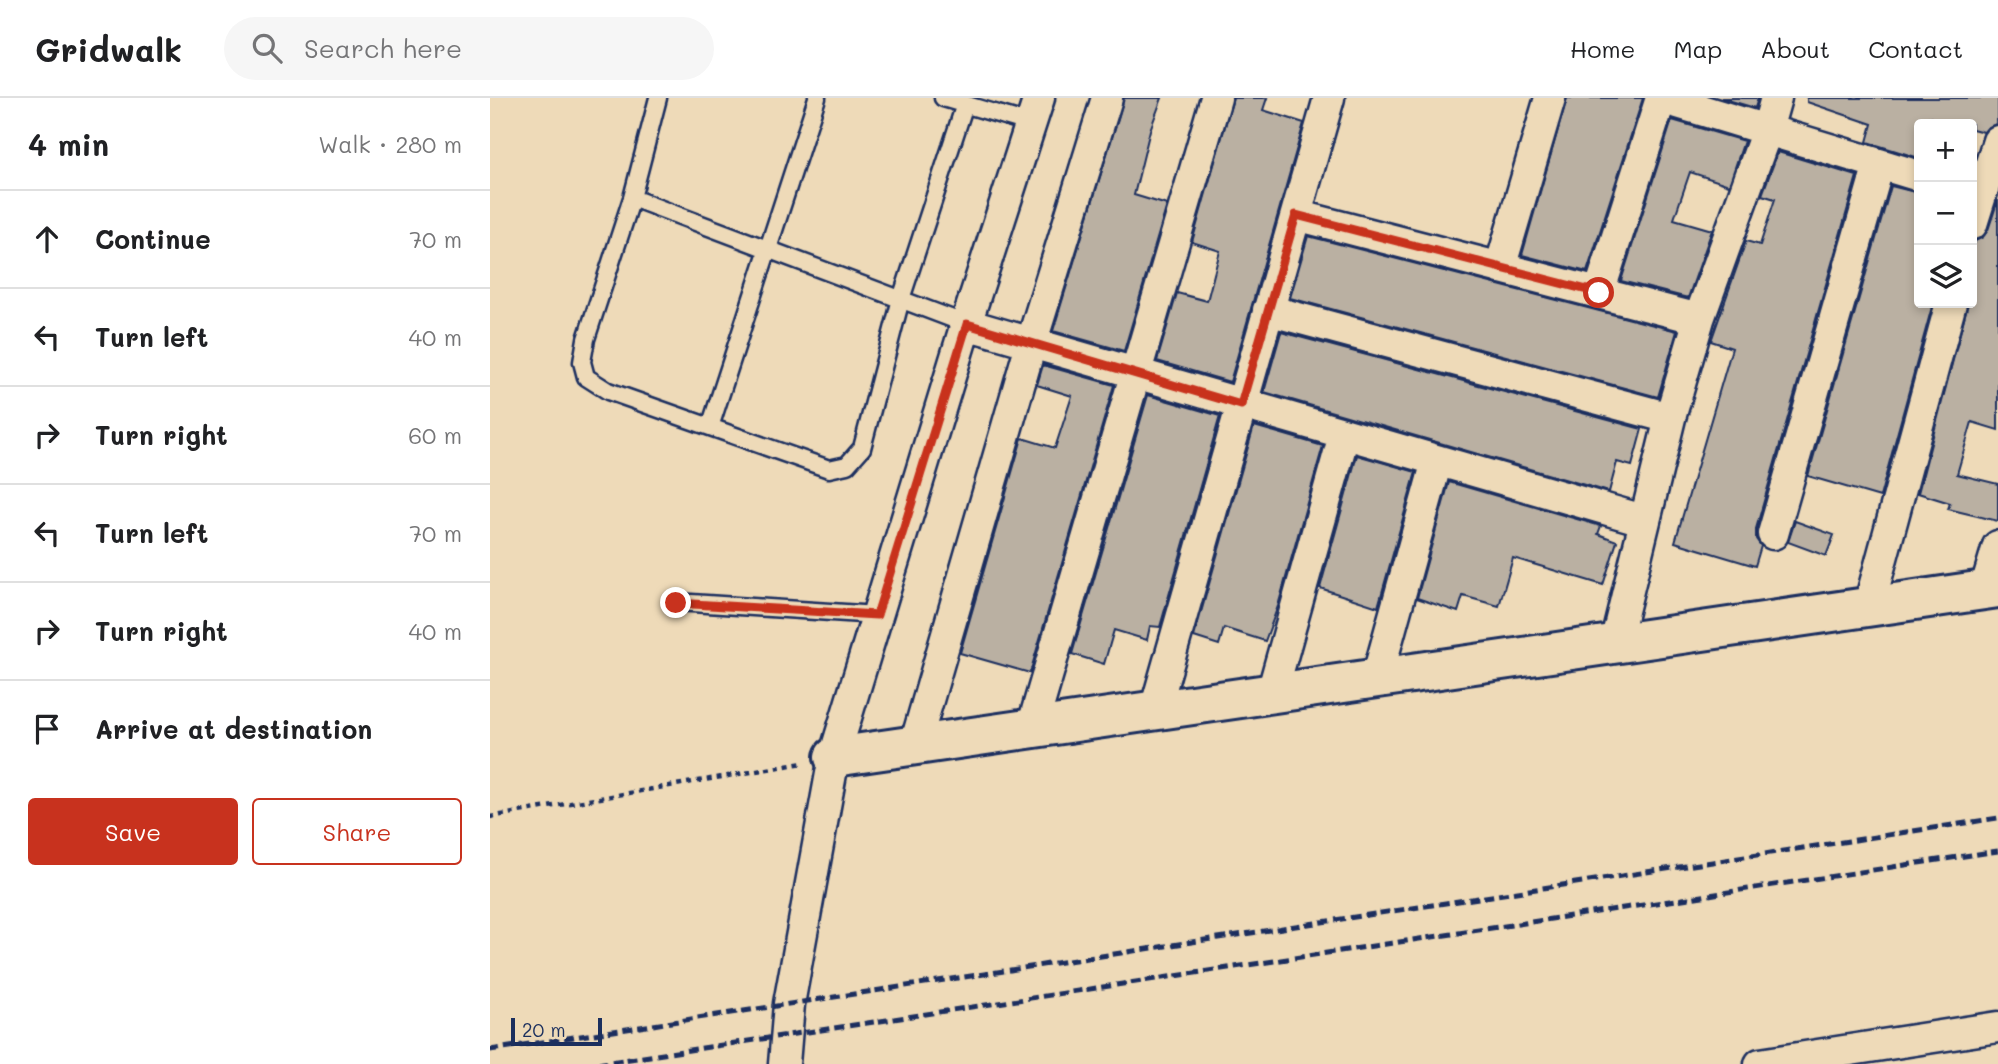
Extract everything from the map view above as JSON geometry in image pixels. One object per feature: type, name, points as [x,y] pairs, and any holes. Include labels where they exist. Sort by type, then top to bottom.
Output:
[{"type":"street","points":[[915,745],[1031,344],[1107,98]]},
{"type":"street","points":[[1032,728],[1216,98]]},
{"type":"street","points":[[1155,710],[1329,98]]},
{"type":"street","points":[[1500,268],[1550,98]]},
{"type":"street","points":[[1599,293],[1661,98],[1914,174]]},
{"type":"street","points":[[1615,643],[1643,520],[1699,319],[1776,98]]},
{"type":"street","points":[[784,1064],[789,1004],[834,757],[1035,111]]},
{"type":"street","points":[[1983,196],[1998,141]]},
{"type":"street","points":[[1773,534],[1879,164]]},
{"type":"street","points":[[1296,215],[1699,319]]},
{"type":"street","points":[[1869,607],[1950,308]]},
{"type":"street","points":[[1268,310],[1670,418]]},
{"type":"street","points":[[967,324],[1643,520]]},
{"type":"street","points":[[1272,693],[1344,435]]},
{"type":"street","points":[[1377,678],[1437,461]]},
{"type":"street","points":[[834,757],[1992,589],[1998,546]]},
{"type":"street","points":[[1759,1064],[1998,1027]]},
{"type":"lane","points":[[658,98],[632,198],[586,340],[582,362],[586,377],[608,391],[829,469],[847,465],[862,448],[901,299],[965,104]]},
{"type":"lane","points":[[710,427],[817,98]]},
{"type":"lane","points":[[943,98],[965,104],[1035,111]]},
{"type":"lane","points":[[632,198],[967,324]]},
{"type":"lane","points":[[676,603],[877,615]]},
{"type":"path","points":[[490,817],[834,757]]},
{"type":"building","points":[[1124,98],[1162,98],[1150,130],[1134,195],[1167,205],[1124,351],[1053,331]]},
{"type":"building","points":[[1233,98],[1267,98],[1263,110],[1304,123],[1230,382],[1157,361],[1177,293],[1207,301],[1220,251],[1192,242]]},
{"type":"building","points":[[1567,98],[1643,98],[1587,272],[1522,255]]},
{"type":"building","points":[[1721,98],[1758,98],[1755,108]]},
{"type":"building","points":[[1807,98],[1998,98],[1998,116],[1996,124],[1984,132],[1977,130],[1977,119],[1914,119],[1914,156],[1867,142],[1872,124],[1807,102]]},
{"type":"building","points":[[1672,120],[1744,141],[1729,185],[1690,172],[1674,219],[1712,230],[1688,298],[1621,281]]},
{"type":"building","points":[[1778,152],[1857,176],[1756,529],[1756,539],[1761,546],[1755,566],[1675,542],[1732,348],[1711,341],[1746,241],[1760,245],[1775,199],[1762,195]]},
{"type":"building","points":[[1891,186],[1914,192],[1914,308],[1932,308],[1880,497],[1808,476]]},
{"type":"building","points":[[1998,200],[1998,430],[1972,422],[1957,474],[1998,484],[1998,521],[1948,509],[1950,503],[1918,493],[1967,308],[1977,308],[1977,240],[1988,230]]},
{"type":"building","points":[[1308,236],[1677,331],[1658,397],[1290,298]]},
{"type":"building","points":[[1281,332],[1642,429],[1632,466],[1617,462],[1609,492],[1264,392]]},
{"type":"building","points":[[1043,365],[1114,385],[1030,673],[960,653],[1022,438],[1055,448],[1072,396],[1037,385]]},
{"type":"building","points":[[1148,395],[1220,416],[1160,627],[1150,626],[1147,640],[1114,630],[1104,664],[1072,654]]},
{"type":"building","points":[[1254,426],[1323,446],[1278,606],[1265,641],[1224,628],[1219,645],[1194,637]]},
{"type":"building","points":[[1357,455],[1416,472],[1378,607],[1320,588]]},
{"type":"building","points":[[1449,482],[1601,526],[1598,534],[1617,541],[1603,585],[1513,558],[1499,606],[1463,596],[1458,612],[1417,598]]},
{"type":"building","points":[[1795,521],[1834,535],[1826,556],[1788,542]]},
{"type":"railway","points":[[490,1050],[1998,818]]},
{"type":"railway","points":[[597,1064],[1998,851]]},
{"type":"route","points":[[676,603],[877,615],[967,324],[1241,405],[1296,215],[1599,293]]}]
